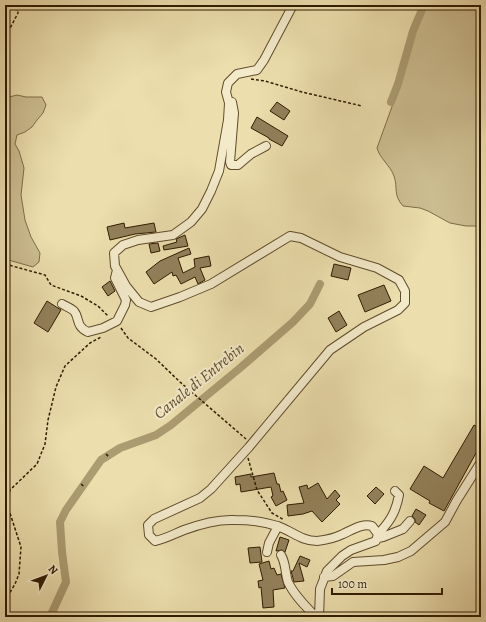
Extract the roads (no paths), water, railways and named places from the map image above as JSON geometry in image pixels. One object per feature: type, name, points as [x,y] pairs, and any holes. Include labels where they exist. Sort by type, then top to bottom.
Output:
[{"type":"street","points":[[293,5],[264,60],[257,70],[236,74],[228,83],[226,92],[229,103],[228,120],[219,171],[202,209],[191,222],[173,235],[138,240],[122,245],[114,253],[115,266],[126,286],[139,302],[151,306],[180,297],[211,284],[290,236],[300,238],[340,257],[377,268],[399,280],[405,291],[405,303],[398,310],[364,327],[330,350],[249,447],[211,489],[200,498],[154,519],[148,525],[149,535],[155,540],[164,539],[200,524],[234,520],[280,524],[299,537],[315,541],[333,538],[364,526],[372,526],[377,535],[383,537],[403,529],[410,521]]},
{"type":"street","points":[[227,97],[233,103],[234,113],[231,165],[238,165],[251,154],[266,146]]},
{"type":"street","points":[[62,304],[74,312],[79,325],[83,330],[88,332],[103,328],[117,321],[126,300],[115,278],[117,270]]},
{"type":"street","points":[[324,577],[333,576],[353,562],[384,560],[398,557],[411,551],[445,522],[481,462]]},
{"type":"street","points":[[317,617],[320,589],[324,577],[330,567],[351,550],[373,543],[377,535],[388,523],[397,509],[399,496],[395,490]]},
{"type":"street","points":[[267,552],[269,543],[280,524]]},
{"type":"street","points":[[281,555],[291,588],[317,617]]},
{"type":"waterway","name":"Canale di Entrebin","points":[[391,102],[398,84],[413,31],[424,5]]},
{"type":"waterway","name":"Canale di Entrebin","points":[[50,617],[66,582],[60,522],[66,510],[101,460],[120,448],[156,435],[171,425],[293,322],[310,304],[320,284]]}]
